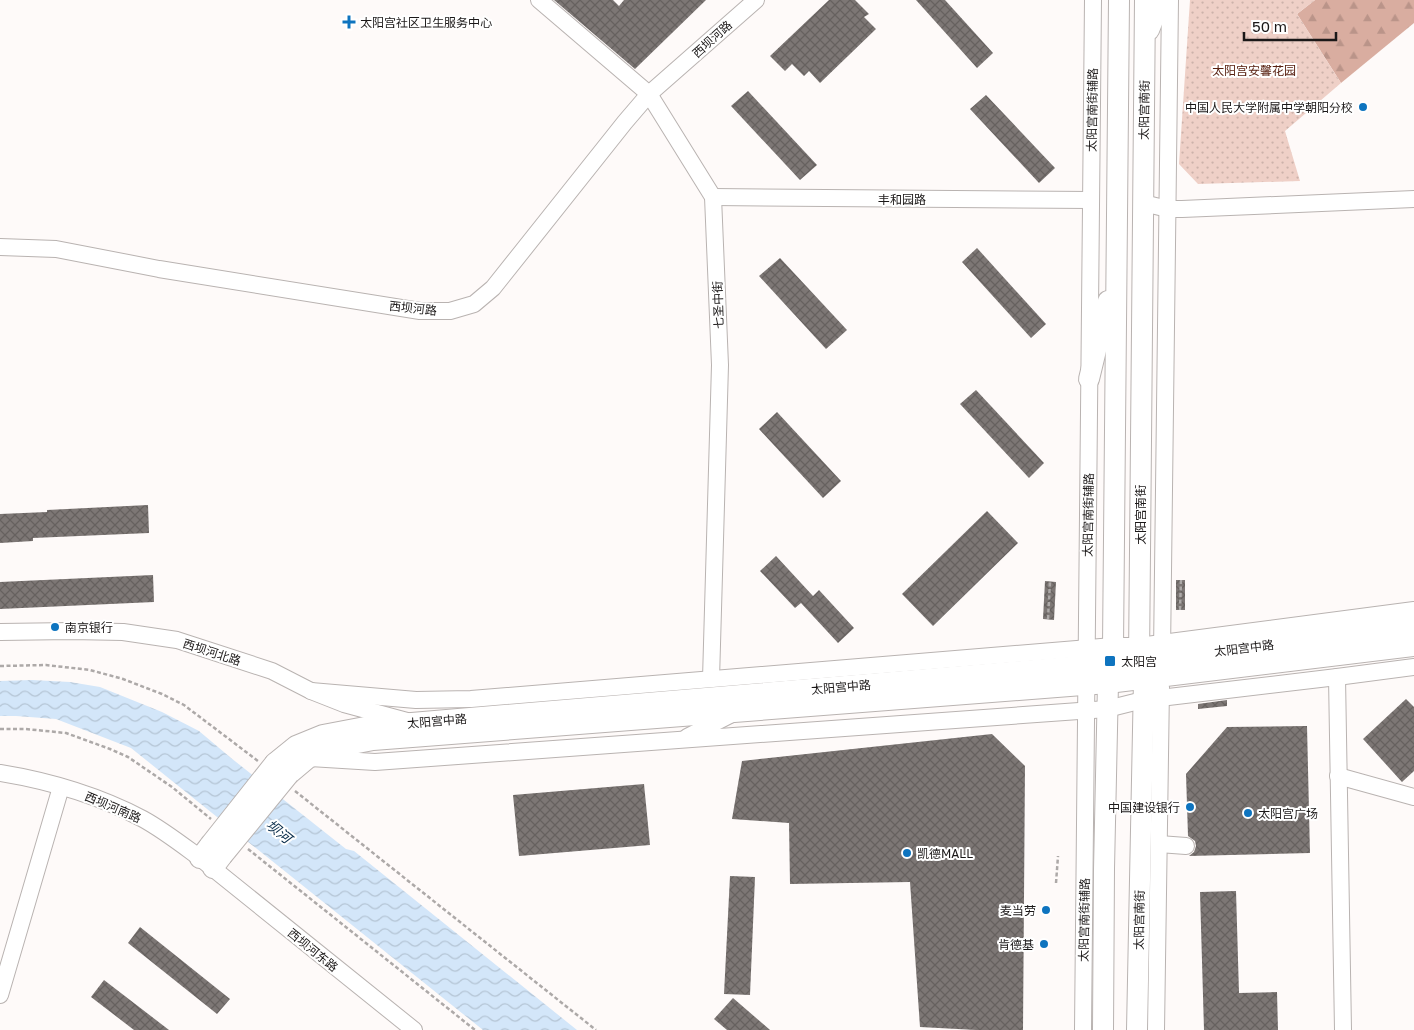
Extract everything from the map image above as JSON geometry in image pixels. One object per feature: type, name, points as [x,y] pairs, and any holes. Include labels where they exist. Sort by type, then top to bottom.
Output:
[{"type":"main road","name":"太阳宫南街","points":[[1103,1030],[1107,709],[1108,683],[1113,655],[1119,0]]},
{"type":"main road","name":"太阳宫南街","points":[[1137,1030],[1152,699],[1143,203],[1145,0]]},
{"type":"main road","points":[[1145,41],[1161,0]]},
{"type":"main road","points":[[1090,379],[1116,267]]},
{"type":"main road","name":"太阳宫中路","points":[[280,772],[296,746],[323,735],[365,727],[1087,666],[1108,683],[1151,661],[1414,627]]},
{"type":"main road","name":"太阳宫中路","points":[[280,772],[332,748],[373,740],[868,702],[1087,666],[1113,655],[1151,661],[1414,646]]},
{"type":"main road","points":[[211,857],[280,772]]},
{"type":"street","name":"七圣中街","points":[[539,0],[649,94],[713,198],[720,365],[711,679]]},
{"type":"street","name":"西坝河路","points":[[0,247],[56,249],[159,269],[420,311],[450,311],[474,304],[493,288],[649,94],[756,0]]},
{"type":"street","name":"太阳宫南街辅路","points":[[1083,1030],[1093,0]]},
{"type":"street","name":"太阳宫南街","points":[[1151,661],[1168,210],[1170,0]]},
{"type":"street","name":"丰和园路","points":[[713,198],[1091,200]]},
{"type":"street","points":[[1143,203],[1168,210],[1414,199]]},
{"type":"street","name":"太阳宫中路","points":[[1151,661],[1414,610]]},
{"type":"street","name":"西坝河北路","points":[[0,632],[123,632],[177,640],[272,671],[311,691],[344,704],[414,723]]},
{"type":"street","name":"太阳宫中路","points":[[311,691],[416,700],[471,699],[711,679],[1087,666]]},
{"type":"street","points":[[308,758],[375,762],[1107,709],[1152,699],[1414,666]]},
{"type":"street","points":[[1337,677],[1343,1030]]},
{"type":"street","points":[[668,683],[751,694]]},
{"type":"street","name":"太阳宫南街","points":[[1152,699],[1159,844],[1156,1030]]},
{"type":"street","points":[[868,702],[870,726]]},
{"type":"street","points":[[680,740],[734,712]]},
{"type":"street","name":"西坝河南路","points":[[0,773],[60,786],[116,807],[211,857]]},
{"type":"street","points":[[1338,776],[1414,796]]},
{"type":"street","points":[[0,995],[60,786]]},
{"type":"street","points":[[1159,844],[1186,846]]},
{"type":"street","name":"西坝河东路","points":[[211,857],[414,1030]]},
{"type":"path","points":[[1180,610],[1181,580]]},
{"type":"path","points":[[1048,619],[1050,581]]},
{"type":"path","points":[[0,666],[46,665],[90,670],[124,679],[184,705],[280,772],[596,1030]]},
{"type":"path","points":[[0,729],[26,728],[66,733],[128,757],[172,787],[210,819]]},
{"type":"path","points":[[242,844],[476,1030]]},
{"type":"path","points":[[1056,883],[1058,856]]},
{"type":"green space","name":"太阳宫安馨花园","points":[[1190,0],[1315,0],[1297,14],[1341,83],[1285,131],[1300,181],[1198,184],[1179,164]]},
{"type":"green space","points":[[1315,0],[1414,0],[1414,23],[1341,83],[1297,14]]},
{"type":"water","name":"坝河","points":[[0,681],[70,682],[100,687],[162,712],[199,731],[346,849],[354,851],[577,1030],[483,1030],[131,748],[56,719],[0,716]]},
{"type":"building","points":[[554,0],[613,0],[619,6],[624,0],[706,0],[635,69]]},
{"type":"building","points":[[829,0],[855,0],[869,14],[864,17],[876,29],[820,83],[809,71],[804,76],[792,64],[785,71],[770,56]]},
{"type":"building","points":[[916,0],[945,0],[993,53],[977,68]]},
{"type":"building","points":[[748,91],[817,165],[800,180],[731,106]]},
{"type":"building","points":[[986,95],[1055,168],[1039,183],[970,109]]},
{"type":"building","points":[[977,248],[1046,324],[1031,338],[962,262]]},
{"type":"building","points":[[780,258],[847,330],[826,349],[759,276]]},
{"type":"building","points":[[976,390],[1044,463],[1029,478],[960,404]]},
{"type":"building","points":[[777,412],[841,481],[823,498],[759,429]]},
{"type":"building","points":[[148,505],[149,533],[33,538],[33,541],[0,543],[0,514]]},
{"type":"building","points":[[987,511],[1018,543],[933,626],[902,594]]},
{"type":"building","points":[[776,556],[813,596],[819,590],[854,628],[838,643],[801,603],[795,608],[760,571]]},
{"type":"building","points":[[153,575],[154,602],[0,609],[0,582]]},
{"type":"building","points":[[1176,580],[1185,580],[1185,610],[1176,610]]},
{"type":"building","points":[[1045,581],[1056,582],[1054,620],[1043,619]]},
{"type":"building","points":[[1406,699],[1414,707],[1414,771],[1402,782],[1363,739]]},
{"type":"building","points":[[1227,700],[1227,706],[1198,709],[1198,704]]},
{"type":"building","name":"太阳宫广场","points":[[1307,726],[1310,853],[1189,856],[1194,852],[1196,846],[1195,841],[1188,836],[1186,774],[1227,727]]},
{"type":"building","name":"凯德MALL","points":[[992,734],[1025,766],[1023,1030],[920,1027],[910,882],[790,884],[789,823],[732,819],[742,761]]},
{"type":"building","points":[[644,784],[650,845],[519,856],[513,795]]},
{"type":"building","points":[[730,876],[755,877],[750,995],[724,994]]},
{"type":"building","points":[[1236,891],[1239,993],[1277,992],[1278,1030],[1204,1030],[1200,892]]},
{"type":"building","points":[[140,927],[230,999],[217,1014],[128,943]]},
{"type":"building","points":[[104,980],[169,1030],[134,1030],[91,997]]},
{"type":"building","points":[[733,998],[770,1030],[727,1030],[714,1019]]},
{"type":"place","name":"太阳宫社区卫生服务中心","points":[[349,22]]},
{"type":"place","name":"中国人民大学附属中学朝阳分校","points":[[1363,107]]},
{"type":"place","name":"南京银行","points":[[55,627]]},
{"type":"place","name":"太阳宫","points":[[1110,661]]},
{"type":"place","name":"中国建设银行","points":[[1190,807]]},
{"type":"place","name":"太阳宫广场","points":[[1248,813]]},
{"type":"place","name":"凯德MALL","points":[[907,853]]},
{"type":"place","name":"麦当劳","points":[[1046,910]]},
{"type":"place","name":"肯德基","points":[[1044,944]]}]
